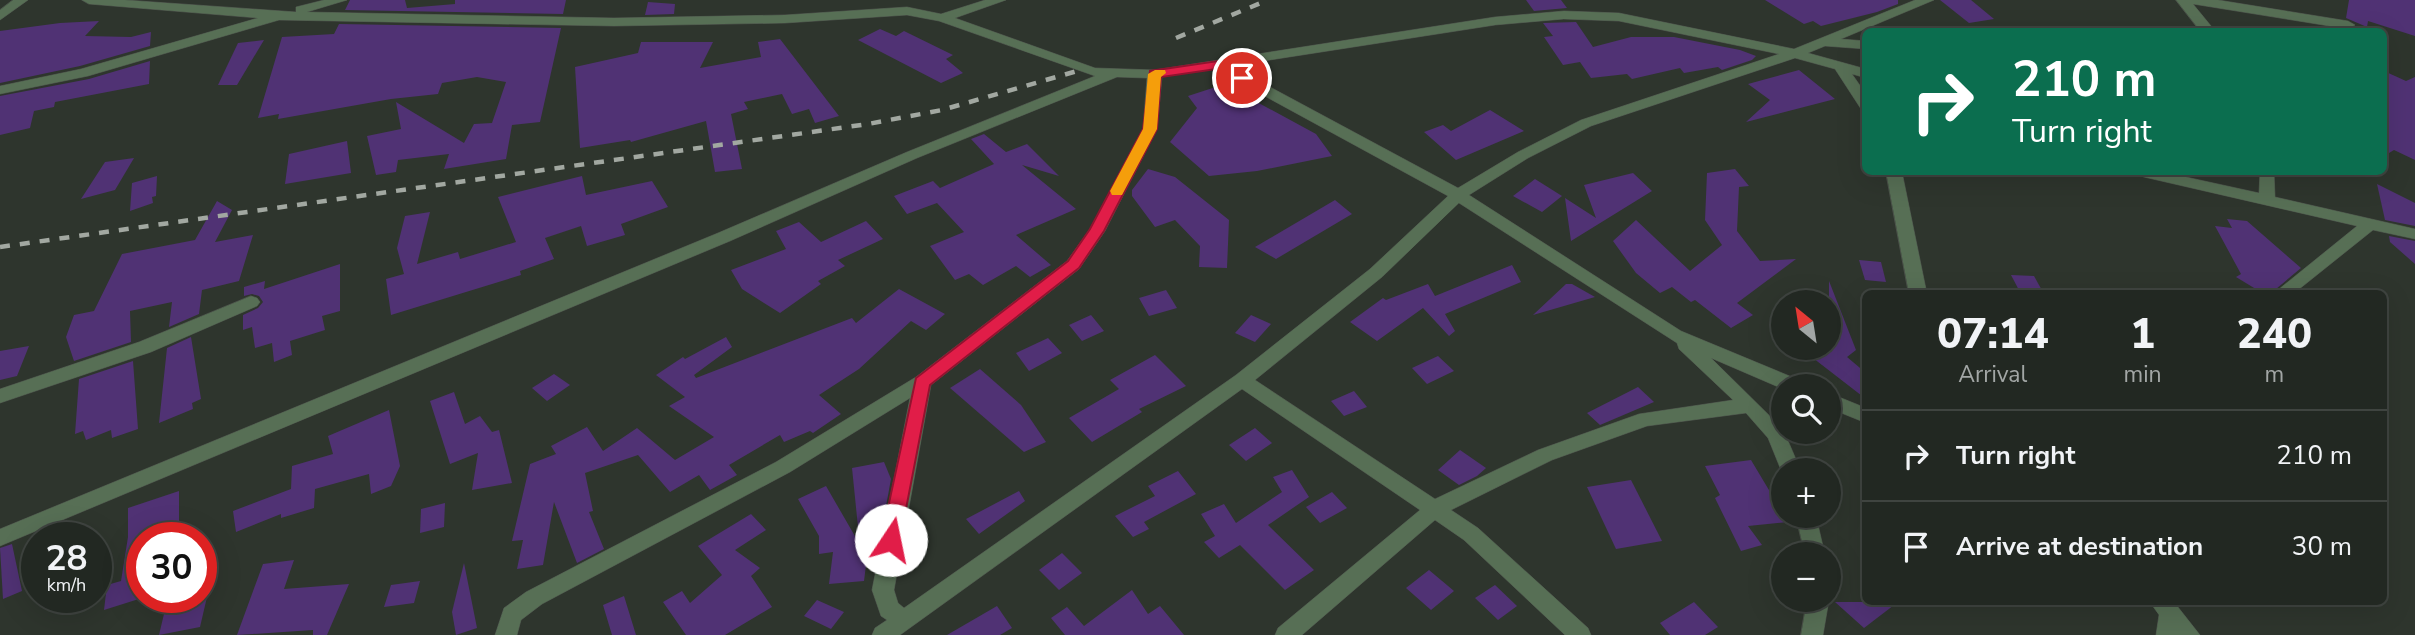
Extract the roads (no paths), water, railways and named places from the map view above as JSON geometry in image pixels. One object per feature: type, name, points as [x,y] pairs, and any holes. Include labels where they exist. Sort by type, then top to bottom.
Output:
[{"type":"street","points":[[0,16],[21,0]]},
{"type":"street","points":[[89,0],[281,16],[614,22],[785,19],[906,11],[942,18],[1093,72],[1112,75],[1155,74],[1495,21],[1564,15],[1619,17],[1796,52],[1862,73]]},
{"type":"street","points":[[0,90],[83,73],[232,33],[340,0]]},
{"type":"street","points":[[892,0],[906,11]]},
{"type":"street","points":[[942,18],[999,0]]},
{"type":"street","points":[[883,635],[1242,380],[1376,273],[1458,195],[1523,155],[1586,123],[1796,52],[1927,0]]},
{"type":"street","points":[[2183,0],[2206,28]]},
{"type":"street","points":[[2193,0],[2348,25]]},
{"type":"street","points":[[1822,42],[1862,44]]},
{"type":"street","points":[[1218,65],[1458,195],[1675,335],[1771,376]]},
{"type":"street","points":[[1839,65],[1862,100]]},
{"type":"street","points":[[506,635],[512,615],[534,598],[783,467],[922,382],[1073,265],[1097,231],[1150,129],[1155,74]]},
{"type":"street","points":[[0,538],[686,253],[912,155],[1112,75]]},
{"type":"street","points":[[1895,175],[1916,290]]},
{"type":"street","points":[[2158,175],[2415,234]]},
{"type":"street","points":[[2267,175],[2267,199]]},
{"type":"street","points":[[2287,290],[2368,225]]},
{"type":"street","points":[[0,396],[145,347],[251,302]]},
{"type":"street","points":[[1675,335],[1750,405],[1776,434],[1786,458]]},
{"type":"street","points":[[1242,380],[1471,534],[1580,635]]},
{"type":"street","points":[[904,620],[889,609],[883,590],[922,382]]},
{"type":"street","points":[[1286,635],[1436,508],[1545,455],[1646,419],[1750,405]]},
{"type":"street","points":[[1841,405],[1862,414]]},
{"type":"street","points":[[1812,635],[1816,612]]},
{"type":"street","points":[[2166,617],[2189,635]]},
{"type":"railway","points":[[1176,38],[1268,0]]},
{"type":"railway","points":[[0,247],[868,124],[942,110],[1084,69]]}]
